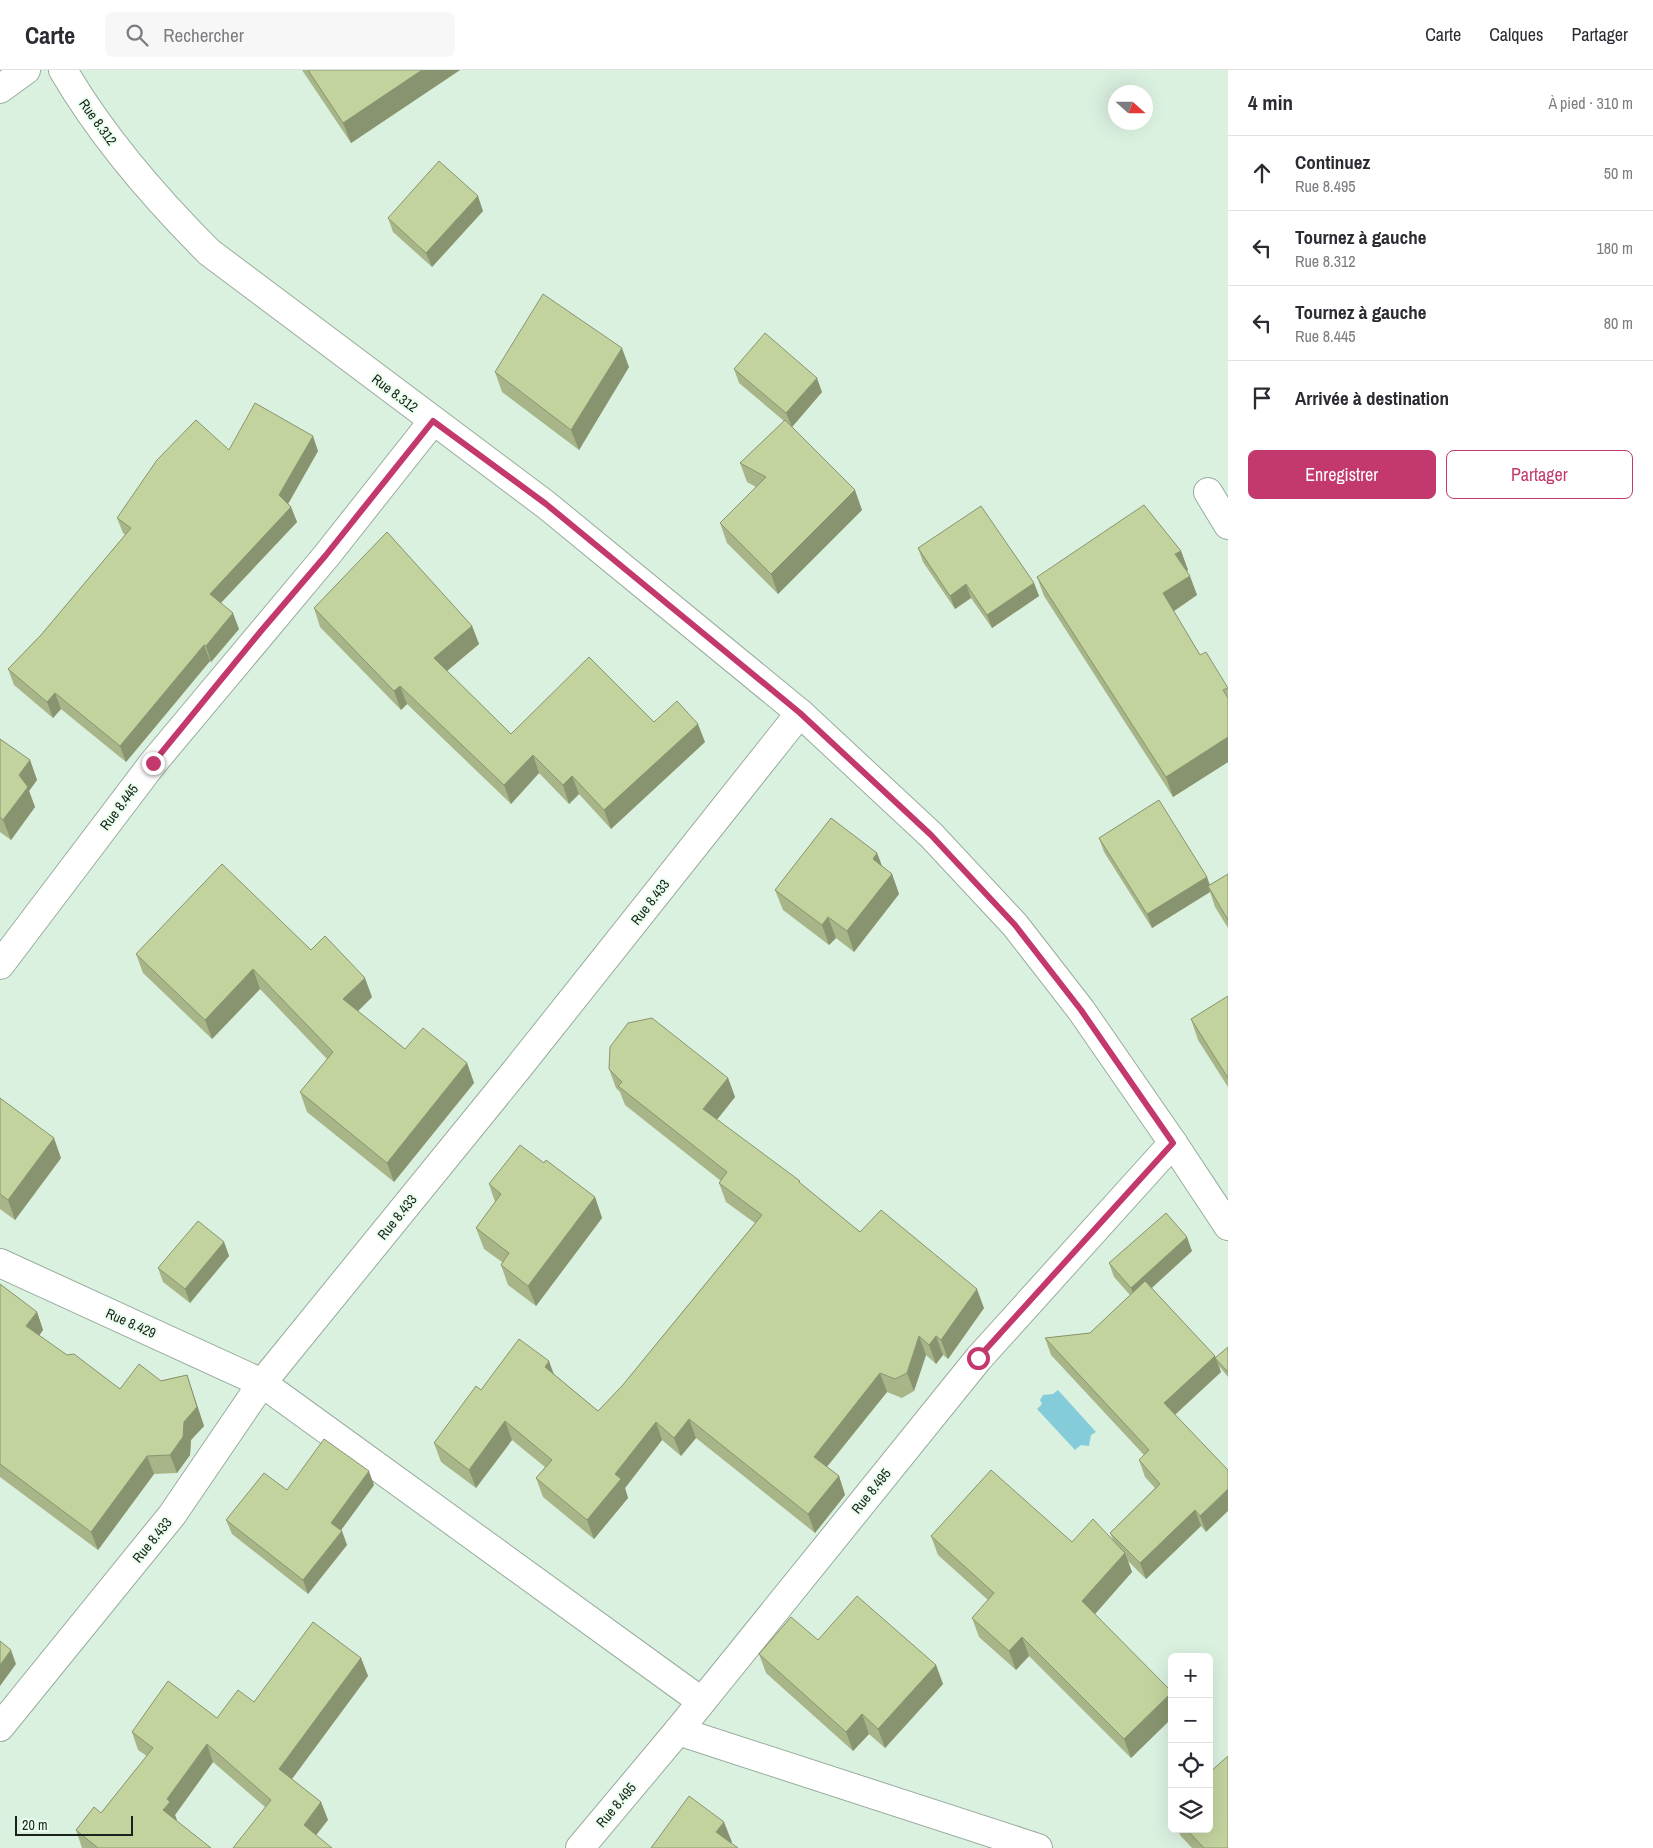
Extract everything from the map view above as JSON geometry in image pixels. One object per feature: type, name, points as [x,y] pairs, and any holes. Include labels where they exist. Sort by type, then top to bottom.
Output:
[{"type":"street","points":[[0,89],[26,70]]},
{"type":"street","name":"Rue 8.312","points":[[63,70],[128,164],[171,214],[209,252],[546,504],[800,713],[931,835],[1015,925],[1081,1010],[1228,1226]]},
{"type":"street","name":"Rue 8.445","points":[[0,964],[153,763],[326,555],[433,421]]},
{"type":"street","points":[[1208,492],[1228,525]]},
{"type":"street","name":"Rue 8.433","points":[[0,1726],[172,1515],[262,1382],[518,1068],[800,713]]},
{"type":"street","name":"Rue 8.495","points":[[580,1848],[702,1701],[978,1358],[1173,1143]]},
{"type":"street","name":"Rue 8.429","points":[[0,1263],[262,1382],[702,1701]]},
{"type":"street","points":[[678,1730],[1038,1848]]},
{"type":"water","points":[[1058,1390],[1096,1432],[1091,1435],[1089,1446],[1081,1445],[1075,1450],[1037,1409],[1042,1404],[1040,1400],[1043,1395],[1053,1394]]},
{"type":"building","points":[[308,70],[422,70],[343,123]]},
{"type":"building","points":[[439,161],[478,196],[426,253],[388,218]]},
{"type":"building","points":[[543,294],[622,348],[571,430],[495,372]]},
{"type":"building","points":[[765,333],[817,378],[786,413],[734,369]]},
{"type":"building","points":[[255,403],[313,436],[279,495],[291,507],[210,594],[233,613],[120,746],[55,693],[47,702],[8,669],[41,635],[131,528],[117,518],[157,460],[196,420],[229,450]]},
{"type":"building","points":[[785,420],[855,490],[771,574],[720,523],[766,477],[740,463]]},
{"type":"building","points":[[1144,505],[1181,551],[1175,554],[1190,576],[1163,593],[1200,655],[1206,652],[1228,688],[1223,690],[1228,698],[1228,737],[1166,777],[1037,577]]},
{"type":"building","points":[[981,506],[1034,583],[987,615],[966,584],[950,596],[918,548]]},
{"type":"building","points":[[387,532],[472,626],[434,658],[511,734],[589,657],[654,722],[677,701],[698,724],[604,810],[572,776],[563,785],[533,755],[504,785],[400,686],[394,691],[314,608]]},
{"type":"building","points":[[0,739],[30,760],[19,775],[28,787],[3,820],[0,817]]},
{"type":"building","points":[[1159,800],[1207,877],[1147,914],[1099,838]]},
{"type":"building","points":[[831,818],[877,853],[873,859],[892,874],[847,931],[828,917],[822,925],[775,890]]},
{"type":"building","points":[[222,864],[311,950],[325,936],[365,978],[343,999],[405,1049],[423,1028],[467,1063],[387,1163],[300,1092],[333,1052],[253,969],[205,1020],[136,954]]},
{"type":"building","points":[[1228,874],[1228,920],[1208,886]]},
{"type":"building","points":[[1228,996],[1228,1078],[1191,1019]]},
{"type":"building","points":[[652,1018],[728,1078],[703,1109],[800,1181],[860,1232],[881,1210],[977,1289],[941,1340],[936,1336],[929,1345],[919,1336],[907,1373],[895,1379],[880,1373],[814,1457],[839,1476],[808,1514],[689,1419],[674,1438],[656,1422],[615,1474],[621,1479],[587,1520],[536,1478],[552,1460],[505,1421],[469,1470],[434,1443],[476,1386],[481,1390],[519,1339],[549,1361],[545,1367],[598,1411],[622,1386],[762,1215],[719,1183],[727,1172],[618,1086],[622,1082],[609,1069],[610,1047],[628,1023]]},
{"type":"building","points":[[0,1098],[54,1138],[8,1200],[0,1194]]},
{"type":"building","points":[[520,1145],[544,1163],[546,1160],[595,1197],[528,1286],[501,1265],[509,1253],[476,1228],[501,1194],[489,1184]]},
{"type":"building","points":[[1166,1213],[1187,1237],[1131,1288],[1109,1263]]},
{"type":"building","points":[[198,1221],[224,1242],[185,1289],[158,1268]]},
{"type":"building","points":[[1145,1281],[1215,1356],[1164,1403],[1228,1470],[1228,1489],[1200,1516],[1195,1510],[1140,1563],[1110,1533],[1160,1484],[1139,1460],[1149,1450],[1045,1338],[1090,1333]]},
{"type":"building","points":[[0,1284],[37,1312],[26,1326],[67,1355],[74,1354],[120,1389],[139,1364],[161,1381],[187,1375],[197,1407],[184,1422],[183,1437],[170,1455],[147,1456],[91,1532],[0,1464]]},
{"type":"building","points":[[1228,1347],[1228,1372],[1215,1358]]},
{"type":"building","points":[[324,1439],[369,1471],[331,1523],[342,1531],[303,1580],[226,1520],[264,1473],[287,1490]]},
{"type":"building","points":[[991,1470],[1072,1542],[1093,1519],[1125,1553],[1082,1601],[1168,1688],[1168,1696],[1124,1739],[1022,1637],[1009,1651],[972,1618],[994,1593],[931,1536]]},
{"type":"building","points":[[857,1596],[936,1665],[878,1729],[862,1714],[846,1732],[759,1654],[791,1617],[818,1640]]},
{"type":"building","points":[[313,1622],[361,1658],[279,1769],[321,1802],[304,1825],[332,1848],[233,1848],[271,1800],[207,1744],[167,1799],[170,1802],[163,1810],[211,1848],[98,1848],[76,1830],[94,1807],[101,1813],[153,1748],[132,1732],[168,1681],[217,1718],[238,1690],[254,1702]]},
{"type":"building","points":[[0,1641],[11,1650],[0,1665]]},
{"type":"building","points":[[1228,1756],[1228,1848],[1204,1848],[1190,1833],[1213,1833],[1213,1769]]},
{"type":"building","points":[[689,1796],[724,1822],[716,1832],[738,1848],[651,1848]]},
{"type":"route","points":[[153,763],[326,555],[433,421],[546,504],[800,713],[931,835],[1015,925],[1081,1010],[1173,1143],[978,1358]]}]
